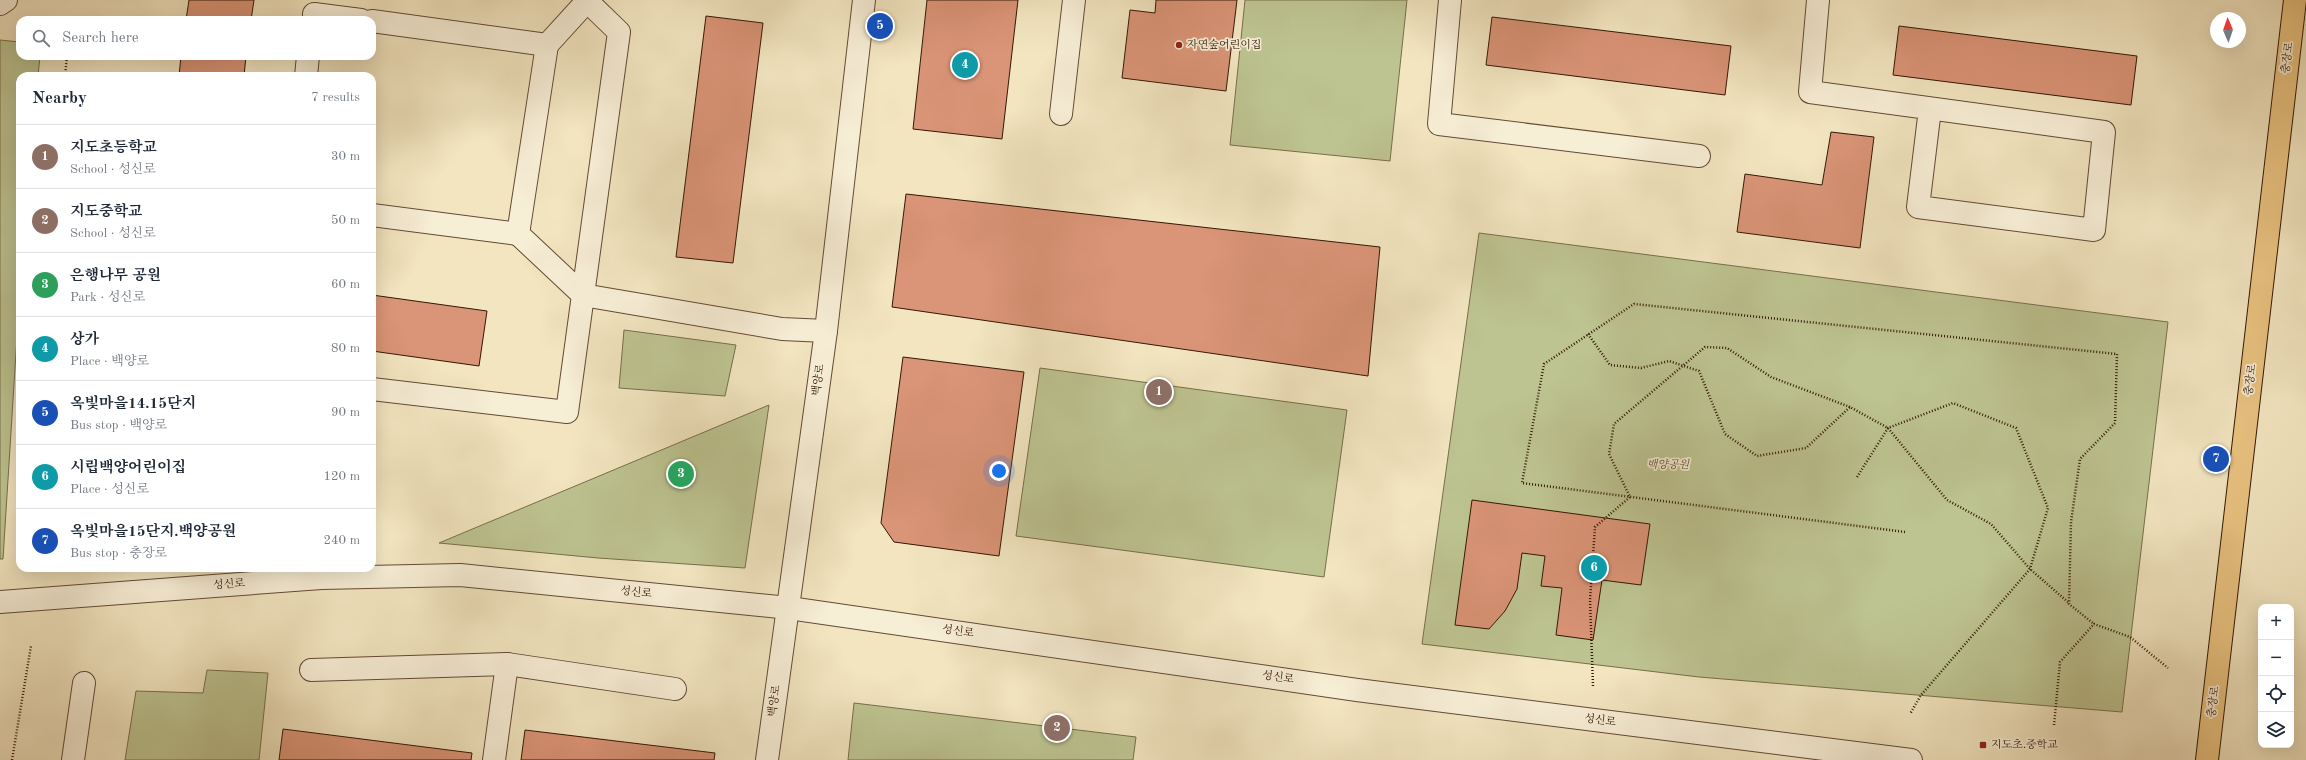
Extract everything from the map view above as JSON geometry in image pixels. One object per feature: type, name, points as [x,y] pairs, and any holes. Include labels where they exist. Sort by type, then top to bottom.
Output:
[{"type":"main road","name":"충장로","points":[[2207,760],[2295,0]]},
{"type":"street","points":[[0,4],[6,0]]},
{"type":"street","points":[[376,389],[567,412],[619,32],[588,0],[547,44],[518,234]]},
{"type":"street","name":"백양로","points":[[767,760],[826,331],[864,0]]},
{"type":"street","points":[[1061,114],[1074,0]]},
{"type":"street","points":[[1450,0],[1439,124],[1699,156]]},
{"type":"street","points":[[1818,0],[1810,92],[2104,132],[2094,230],[1918,207],[1930,109]]},
{"type":"street","points":[[314,16],[314,14],[330,16]]},
{"type":"street","points":[[376,22],[547,44]]},
{"type":"street","points":[[306,72],[308,60]]},
{"type":"street","points":[[376,216],[518,234],[583,295],[782,329],[826,331]]},
{"type":"street","name":"성신로","points":[[0,602],[321,578],[460,575],[788,608],[1791,753],[1911,760]]},
{"type":"street","points":[[311,670],[507,664],[675,689]]},
{"type":"street","points":[[494,760],[507,664]]},
{"type":"street","points":[[73,760],[84,683]]},
{"type":"path","points":[[65,72],[66,60]]},
{"type":"path","points":[[1905,532],[1522,483],[1544,364],[1634,304],[2117,354],[2115,423],[2080,459],[2071,522],[2069,604]]},
{"type":"path","points":[[1588,334],[1610,365],[1641,368],[1669,361],[1699,371],[1726,434],[1757,456],[1806,448],[1850,407]]},
{"type":"path","points":[[1630,497],[1609,454],[1614,424],[1705,347],[1727,348],[1771,377],[1850,407],[1888,428],[1947,500],[1991,524],[2030,569],[2094,624],[2130,637],[2168,668]]},
{"type":"path","points":[[1857,477],[1888,428],[1953,403],[2016,428],[2048,508],[2030,569],[1921,695],[1910,714]]},
{"type":"path","points":[[1593,686],[1590,600],[1595,527],[1630,497]]},
{"type":"path","points":[[2054,725],[2060,662],[2094,624]]},
{"type":"path","points":[[12,760],[31,646]]},
{"type":"green space","points":[[1245,0],[1407,0],[1390,161],[1230,145]]},
{"type":"green space","points":[[0,40],[16,42],[16,60],[40,60],[38,72],[16,72],[16,353],[3,559],[0,559]]},
{"type":"green space","name":"백양공원","points":[[1479,233],[2168,322],[2122,712],[1699,677],[1422,644]]},
{"type":"green space","points":[[624,330],[736,345],[725,396],[619,388]]},
{"type":"green space","points":[[1040,368],[1347,410],[1324,577],[1016,536]]},
{"type":"green space","points":[[769,405],[745,568],[598,558],[439,543]]},
{"type":"green space","points":[[207,670],[268,673],[259,760],[125,760],[136,691],[203,693]]},
{"type":"green space","points":[[854,703],[1136,737],[1133,760],[848,760]]},
{"type":"building","points":[[189,0],[254,0],[252,16],[187,16]]},
{"type":"building","points":[[927,0],[1018,0],[1002,139],[913,129]]},
{"type":"building","name":"자연숲어린이집","points":[[1156,0],[1237,0],[1226,91],[1122,78],[1130,10],[1155,13]]},
{"type":"building","points":[[706,16],[763,23],[733,263],[676,257]]},
{"type":"building","points":[[1492,17],[1731,46],[1725,95],[1486,65]]},
{"type":"building","points":[[1899,26],[2137,56],[2131,105],[1893,75]]},
{"type":"building","points":[[181,60],[246,60],[244,72],[179,72]]},
{"type":"building","points":[[1831,132],[1874,137],[1860,248],[1737,232],[1745,174],[1822,185]]},
{"type":"building","points":[[906,194],[1380,247],[1368,376],[892,307]]},
{"type":"building","points":[[376,296],[487,311],[479,366],[376,352]]},
{"type":"building","points":[[903,357],[1024,372],[999,556],[894,542],[881,523]]},
{"type":"building","points":[[1472,500],[1650,524],[1641,585],[1602,580],[1593,640],[1556,635],[1562,588],[1541,586],[1545,556],[1522,553],[1517,589],[1505,611],[1489,629],[1455,625]]},
{"type":"building","points":[[283,729],[472,753],[471,760],[279,760]]},
{"type":"building","points":[[525,730],[715,753],[714,760],[521,760]]},
{"type":"place","name":"옥빛마을14.15단지","points":[[880,26]]},
{"type":"place","name":"자연숲어린이집","points":[[1179,45]]},
{"type":"place","name":"상가","points":[[965,65]]},
{"type":"place","name":"지도초등학교","points":[[1159,392]]},
{"type":"place","name":"옥빛마을15단지.백양공원","points":[[2216,459]]},
{"type":"place","name":"은행나무 공원","points":[[681,474]]},
{"type":"place","name":"시립백양어린이집","points":[[1594,568]]},
{"type":"place","name":"지도중학교","points":[[1057,728]]},
{"type":"place","name":"지도초.중학교","points":[[1983,745]]}]
